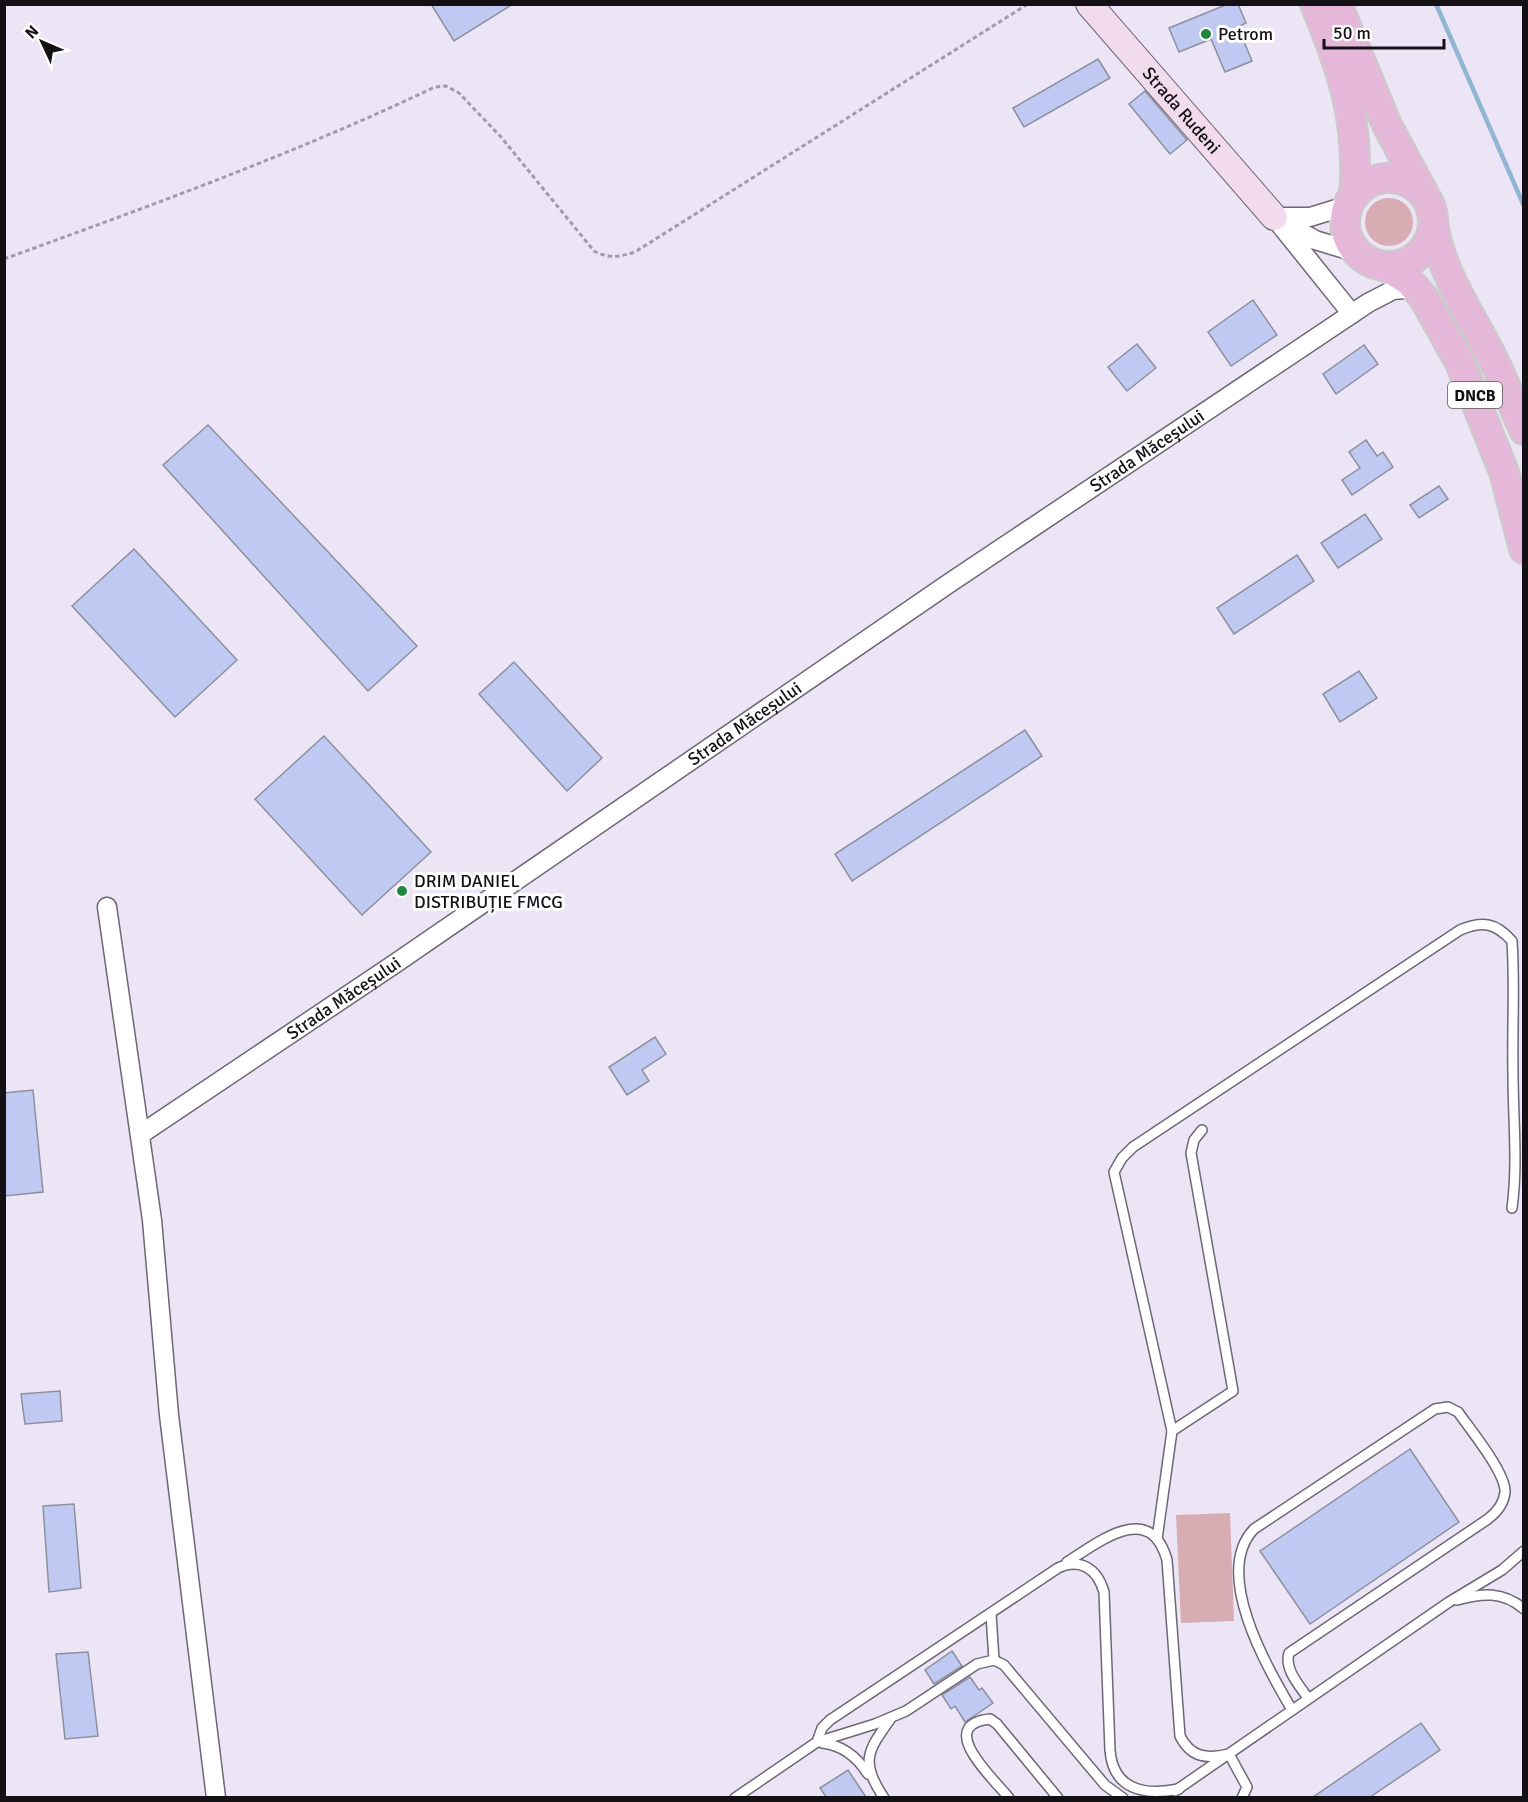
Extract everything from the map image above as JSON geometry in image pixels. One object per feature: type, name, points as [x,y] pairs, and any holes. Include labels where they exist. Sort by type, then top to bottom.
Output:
[{"type":"main road","points":[[1315,4],[1335,54],[1351,112],[1357,154],[1351,201],[1346,215],[1347,235],[1358,253]]},
{"type":"main road","name":"DNCB","points":[[1337,4],[1388,125],[1429,208],[1435,240],[1444,264],[1493,360],[1524,430]]},
{"type":"main road","points":[[1351,201],[1367,184],[1385,178],[1411,184],[1429,208],[1432,231],[1423,250],[1406,263],[1385,266]]},
{"type":"main road","name":"DNCB","points":[[1358,253],[1375,264],[1385,266],[1416,288],[1444,331],[1477,399],[1504,472],[1524,549]]},
{"type":"street","name":"Strada Rudeni","points":[[1089,4],[1274,217]]},
{"type":"street","points":[[1274,217],[1310,217],[1351,201]]},
{"type":"street","points":[[1274,217],[1315,240],[1358,253]]},
{"type":"street","points":[[1274,217],[1352,314]]},
{"type":"street","name":"Strada Măceșului","points":[[141,1134],[393,965],[948,584],[1352,314],[1393,290],[1416,288]]},
{"type":"street","points":[[107,907],[152,1220],[169,1415],[216,1797]]},
{"type":"lane","points":[[1157,1539],[1172,1431],[1114,1172],[1122,1158],[1133,1147],[1460,930],[1477,923],[1492,924],[1512,941],[1515,991],[1512,1062],[1516,1177],[1512,1208]]},
{"type":"lane","points":[[1172,1431],[1233,1391],[1191,1152],[1194,1140],[1202,1130]]},
{"type":"lane","points":[[1292,1710],[1258,1650],[1249,1623],[1243,1599],[1239,1556],[1243,1541],[1254,1529],[1435,1409],[1448,1407],[1458,1412],[1501,1476],[1505,1494],[1502,1504],[1497,1512],[1488,1519],[1289,1653],[1286,1660],[1290,1670],[1308,1698]]},
{"type":"lane","points":[[817,1742],[822,1728],[830,1720],[1058,1568],[1120,1530],[1140,1530],[1157,1539],[1163,1547],[1167,1560],[1180,1736],[1192,1752],[1198,1755],[1206,1757],[1229,1754]]},
{"type":"lane","points":[[1160,1797],[1179,1789],[1449,1602],[1502,1570],[1524,1551]]},
{"type":"lane","points":[[1058,1568],[1081,1563],[1095,1574],[1104,1592],[1110,1750],[1113,1766],[1123,1779],[1137,1790],[1148,1793],[1179,1789]]},
{"type":"lane","points":[[1449,1602],[1477,1594],[1493,1594],[1524,1609]]},
{"type":"lane","points":[[991,1614],[994,1660]]},
{"type":"lane","points":[[735,1797],[817,1742],[891,1718],[906,1711],[977,1664],[994,1660],[1004,1665],[1106,1785],[1123,1797]]},
{"type":"lane","points":[[870,1776],[868,1766],[874,1745],[891,1718]]},
{"type":"lane","points":[[1009,1797],[975,1757],[966,1740],[966,1733],[982,1720],[990,1719],[997,1724],[1058,1797]]},
{"type":"lane","points":[[817,1742],[844,1749],[854,1756],[884,1797]]},
{"type":"lane","points":[[1229,1754],[1247,1787],[1242,1797]]},
{"type":"path","points":[[4,259],[148,207],[369,118],[435,87],[446,86],[459,93],[501,136],[594,251],[606,258],[620,257],[635,252],[1029,4]]},
{"type":"shaded area","points":[[1389,198],[1406,205],[1413,222],[1406,239],[1389,246],[1372,239],[1365,222],[1372,205]]},
{"type":"shaded area","points":[[1230,1513],[1234,1621],[1181,1623],[1176,1515]]},
{"type":"building","points":[[431,4],[513,4],[454,41]]},
{"type":"building","name":"Petrom","points":[[1228,4],[1238,4],[1246,23],[1238,27],[1252,61],[1225,72],[1211,39],[1179,52],[1169,28]]},
{"type":"building","points":[[1098,59],[1110,78],[1024,127],[1013,108]]},
{"type":"building","points":[[1145,91],[1187,140],[1170,154],[1129,104]]},
{"type":"building","points":[[1253,300],[1277,335],[1231,366],[1208,332]]},
{"type":"building","points":[[1137,344],[1156,368],[1127,391],[1108,367]]},
{"type":"building","points":[[1364,345],[1378,364],[1336,394],[1323,374]]},
{"type":"building","points":[[208,425],[417,646],[368,691],[163,465]]},
{"type":"building","points":[[1366,440],[1377,456],[1383,452],[1393,467],[1352,495],[1342,480],[1360,468],[1349,452]]},
{"type":"building","points":[[1439,486],[1448,499],[1419,518],[1410,505]]},
{"type":"building","points":[[1365,514],[1382,539],[1338,568],[1321,543]]},
{"type":"building","points":[[134,549],[237,660],[175,717],[72,606]]},
{"type":"building","points":[[1297,555],[1314,581],[1234,634],[1217,608]]},
{"type":"building","points":[[514,662],[602,758],[567,791],[479,694]]},
{"type":"building","points":[[1359,671],[1377,698],[1340,722],[1323,694]]},
{"type":"building","points":[[1025,730],[1042,756],[852,881],[835,854]]},
{"type":"building","points":[[324,736],[431,852],[362,915],[255,799]]},
{"type":"building","points":[[655,1037],[666,1054],[642,1070],[649,1081],[627,1095],[609,1067]]},
{"type":"building","points":[[33,1090],[43,1192],[4,1196],[4,1093]]},
{"type":"building","points":[[60,1391],[62,1421],[25,1424],[21,1394]]},
{"type":"building","points":[[1410,1449],[1459,1522],[1310,1624],[1260,1551]]},
{"type":"building","points":[[74,1504],[81,1588],[49,1592],[43,1506]]},
{"type":"building","points":[[952,1651],[962,1666],[934,1684],[925,1670]]},
{"type":"building","points":[[88,1652],[98,1736],[65,1739],[56,1654]]},
{"type":"building","points":[[970,1677],[979,1690],[982,1688],[993,1703],[965,1722],[955,1706],[951,1709],[942,1695]]},
{"type":"building","points":[[1421,1723],[1440,1750],[1370,1797],[1313,1797]]},
{"type":"building","points":[[848,1770],[866,1797],[826,1797],[820,1788]]},
{"type":"waterway","points":[[1436,4],[1524,206]]},
{"type":"place","name":"Petrom","points":[[1206,34]]},
{"type":"place","name":"DRIM DANIEL DISTRIBUȚIE FMCG","points":[[402,891]]}]
